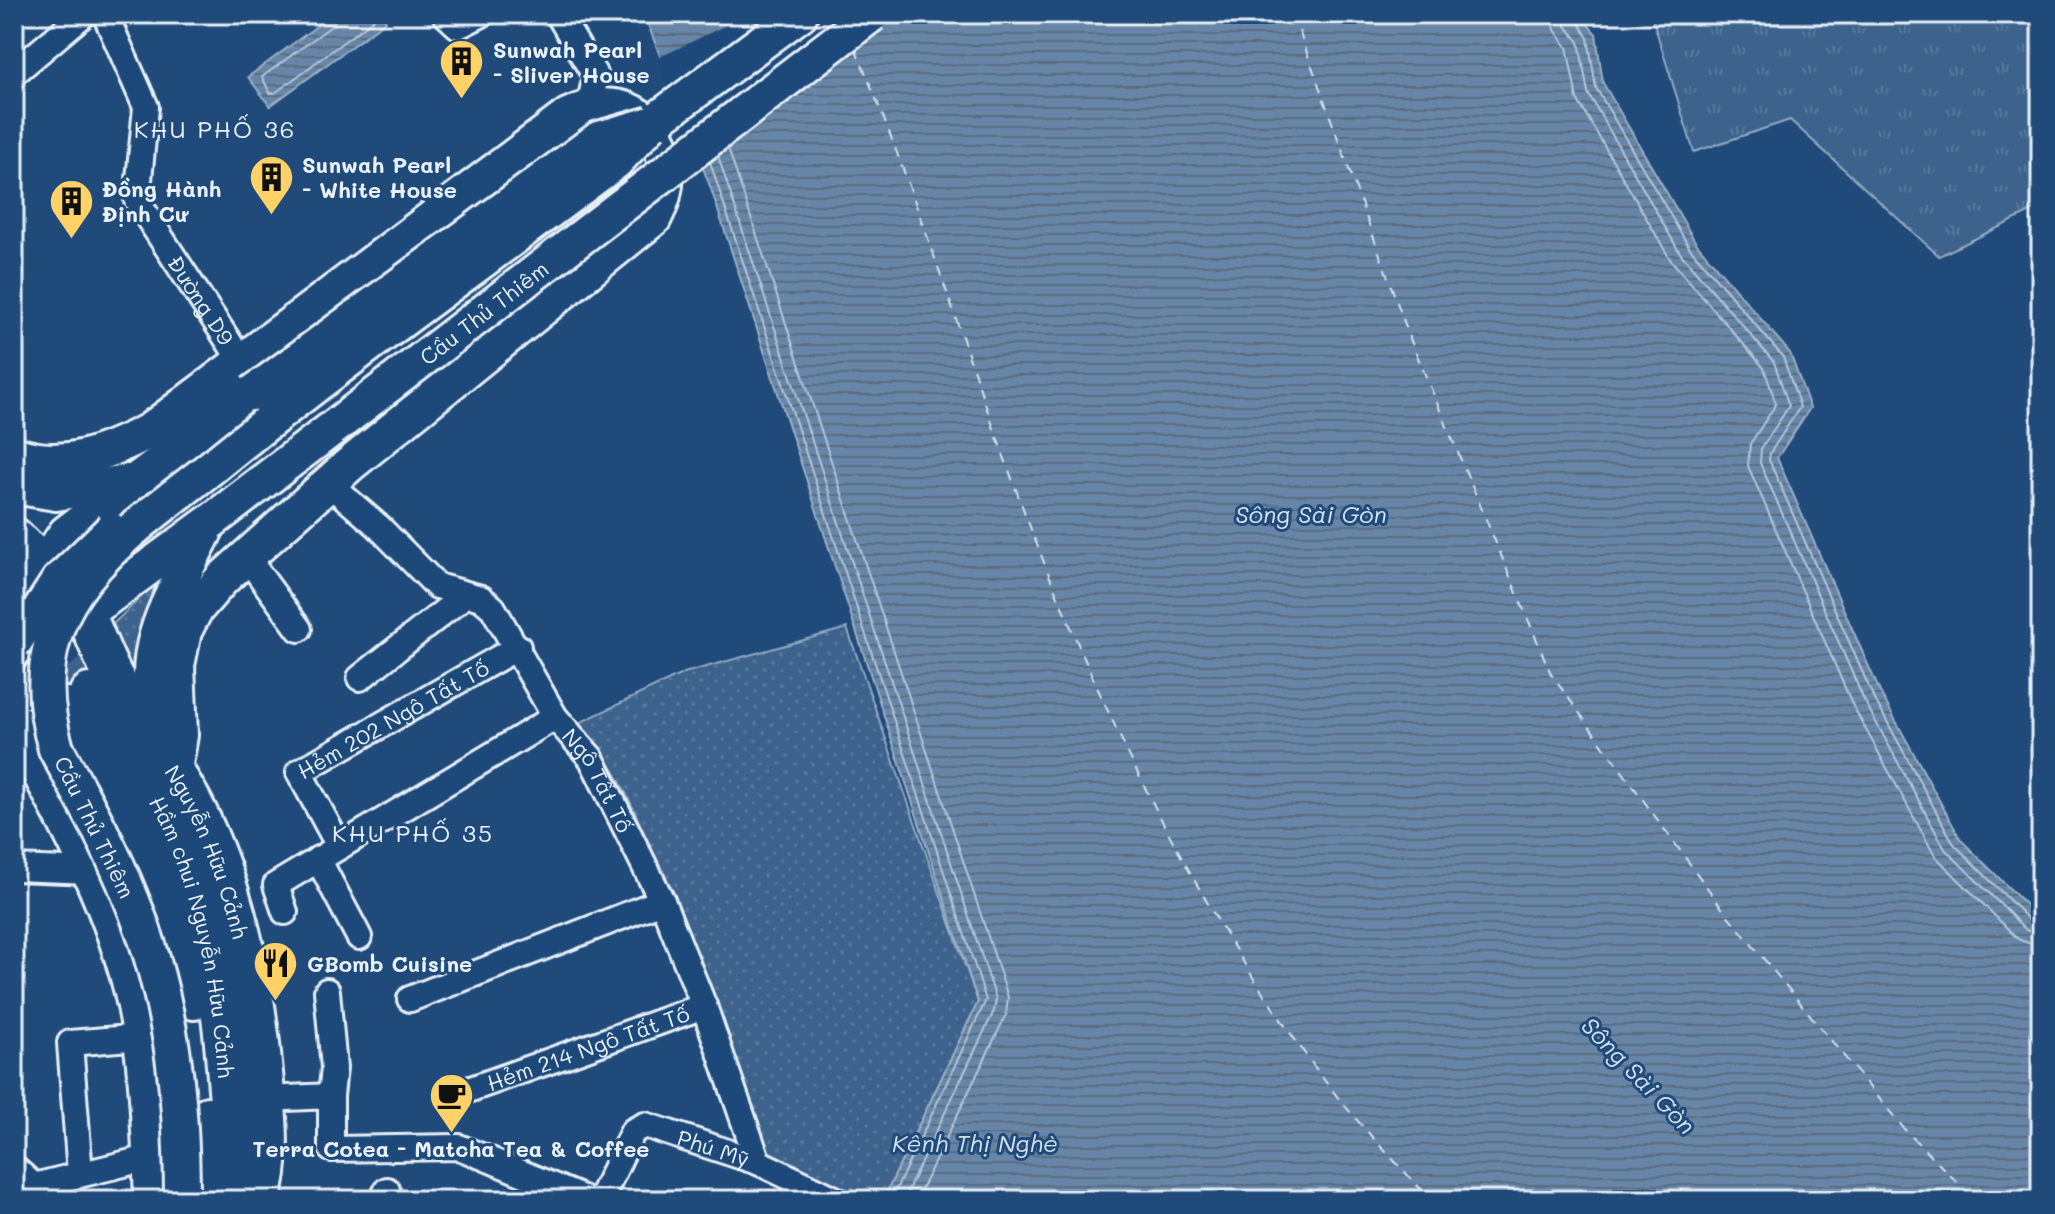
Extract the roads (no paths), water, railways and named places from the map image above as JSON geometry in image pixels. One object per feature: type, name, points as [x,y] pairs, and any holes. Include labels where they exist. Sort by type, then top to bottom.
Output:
[{"type":"main road","name":"Cầu Thủ Thiêm","points":[[182,1200],[176,1062],[162,991],[130,896],[56,749],[47,710],[45,674],[58,623],[91,571],[115,547],[286,407],[615,162],[651,124],[800,14]]},
{"type":"main road","name":"Cầu Thủ Thiêm","points":[[91,616],[872,14]]},
{"type":"main road","points":[[14,454],[50,463],[116,448],[149,431],[568,116],[589,105],[611,104],[626,108],[651,125],[662,145],[666,172],[665,199],[654,218],[328,483],[245,555],[195,610],[184,631],[177,665],[180,735],[166,759]]},
{"type":"main road","points":[[91,616],[81,633],[22,627],[24,577],[44,566],[66,533],[599,139],[651,124]]},
{"type":"main road","points":[[14,486],[56,493],[140,479]]},
{"type":"main road","points":[[166,759],[150,708],[151,648],[161,618],[209,523]]},
{"type":"main road","points":[[14,537],[44,566]]},
{"type":"main road","name":"Nguyễn Hữu Cảnh","points":[[44,566],[56,565],[77,574],[86,583],[91,616],[113,677],[166,759],[217,856],[235,915],[259,1026],[268,1157],[260,1200]]},
{"type":"main road","name":"Hầm chui Nguyễn Hữu Cảnh","points":[[208,1200],[210,1136],[197,1014],[165,891],[78,700],[149,787],[183,860],[212,967],[222,1022],[233,1154],[245,1200]]},
{"type":"main road","points":[[14,722],[28,770],[92,871],[123,951],[141,1037],[154,1200]]},
{"type":"street","points":[[14,73],[84,14]]},
{"type":"street","name":"Đường D9","points":[[105,14],[146,107],[137,201],[242,362]]},
{"type":"street","points":[[445,14],[458,26],[482,14]]},
{"type":"street","points":[[558,14],[596,77],[589,105]]},
{"type":"street","name":"Cầu Thủ Thiêm","points":[[22,627],[57,580],[115,525],[261,413],[286,407]]},
{"type":"street","name":"Ngô Tất Tố","points":[[328,483],[378,526],[437,586],[481,598],[493,608],[518,647],[555,717],[591,758],[662,901],[704,1006],[758,1162]]},
{"type":"street","points":[[245,555],[299,629]]},
{"type":"street","points":[[360,678],[465,595]]},
{"type":"street","points":[[14,704],[22,627]]},
{"type":"street","name":"Hẻm 202 Ngô Tất Tố","points":[[339,846],[299,772],[518,647]]},
{"type":"street","points":[[285,912],[276,885],[555,717]]},
{"type":"street","points":[[318,859],[359,937]]},
{"type":"street","points":[[14,868],[92,871]]},
{"type":"street","points":[[410,999],[662,901]]},
{"type":"street","points":[[327,991],[334,1068],[331,1149],[459,1147],[587,1200]]},
{"type":"street","name":"Hẻm 214 Ngô Tất Tố","points":[[471,1089],[704,1006]]},
{"type":"street","points":[[80,1174],[70,1043],[141,1037]]},
{"type":"street","points":[[265,1099],[331,1096]]},
{"type":"street","name":"Phú Mỹ","points":[[600,1200],[633,1131],[645,1125],[758,1162],[837,1200]]},
{"type":"street","points":[[14,1168],[36,1193],[80,1174],[152,1157]]},
{"type":"water","points":[[333,14],[381,14],[386,21],[270,106],[248,77]]},
{"type":"water","name":"Sông Sài Gòn","points":[[644,14],[1579,14],[1596,34],[1603,83],[1696,243],[1790,353],[1810,408],[1777,458],[1880,692],[1961,840],[2041,920],[2041,1200],[883,1200],[978,1002],[711,189]]},
{"type":"tunnel","points":[[35,621],[89,693]]},
{"type":"place","name":"Sunwah Pearl - Sliver House","points":[[462,101]]},
{"type":"place","name":"Sunwah Pearl - White House","points":[[271,216]]},
{"type":"place","name":"Đồng Hành Định Cư","points":[[71,240]]},
{"type":"place","name":"GBomb Cuisine","points":[[276,1002]]},
{"type":"place","name":"Terra Cotea - Matcha Tea & Coffee","points":[[451,1134]]},
{"type":"district","name":"KHU PHỐ 36","points":[[215,128]]},
{"type":"district","name":"KHU PHỐ 35","points":[[413,832]]},
{"type":"water label","name":"Kênh Thị Nghè","points":[[975,1142]]}]
